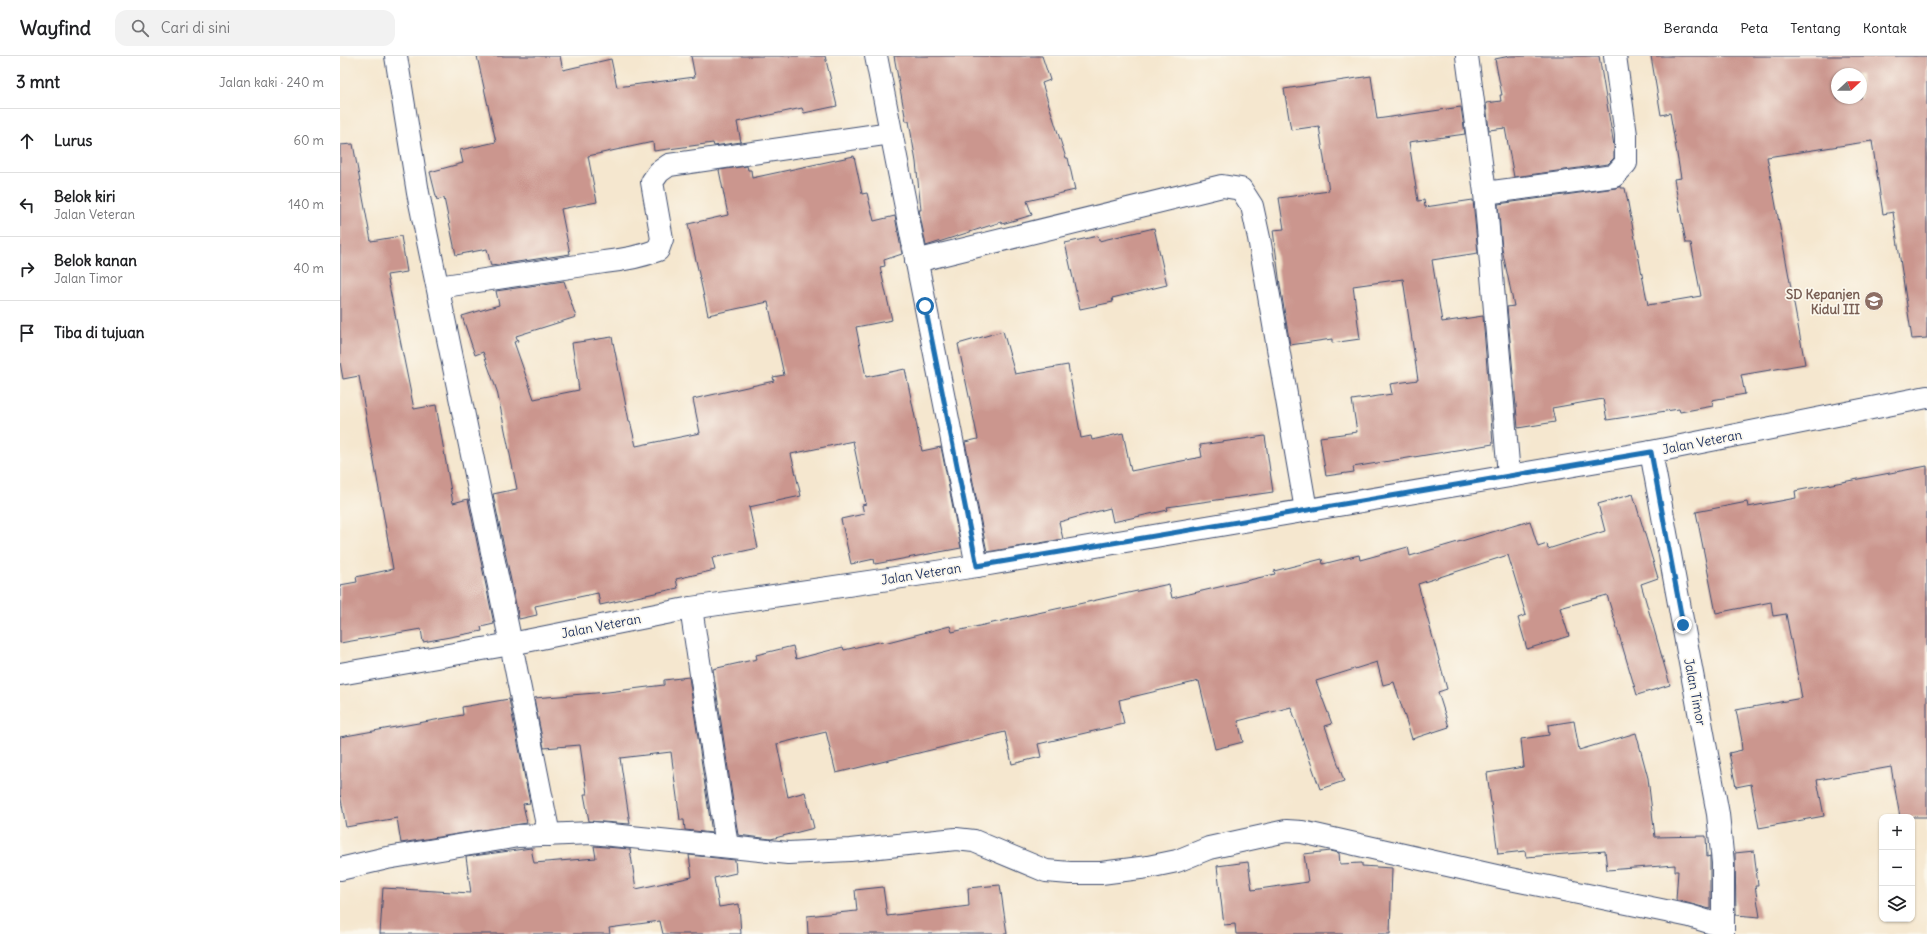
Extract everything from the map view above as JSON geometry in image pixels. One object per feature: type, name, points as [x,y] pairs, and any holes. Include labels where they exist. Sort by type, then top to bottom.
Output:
[{"type":"street","points":[[396,56],[418,193],[511,644],[548,835]]},
{"type":"street","points":[[876,56],[977,566]]},
{"type":"street","points":[[1467,56],[1485,193],[1509,475]]},
{"type":"street","points":[[1485,193],[1614,176],[1626,163],[1626,134],[1615,56]]},
{"type":"street","points":[[438,287],[624,260],[644,256],[658,250],[662,238],[652,182],[659,172],[669,165],[891,133]]},
{"type":"street","points":[[916,261],[1222,186],[1241,189],[1252,206],[1258,231],[1306,510]]},
{"type":"street","name":"Jalan Veteran","points":[[340,674],[511,644],[691,608],[977,566],[1651,452],[1927,397]]},
{"type":"street","name":"Jalan Timor","points":[[1651,452],[1718,814],[1722,863],[1722,925]]},
{"type":"street","points":[[691,608],[725,834]]},
{"type":"street","points":[[340,869],[387,858],[518,836],[592,833],[725,834],[788,853],[850,850],[956,839],[974,841],[1046,871],[1101,873],[1170,862],[1209,848],[1286,831],[1297,832],[1505,878],[1690,916],[1722,925]]},
{"type":"building","points":[[477,56],[560,56],[563,70],[611,59],[617,87],[695,77],[691,56],[825,56],[837,106],[804,113],[802,108],[737,122],[741,142],[714,146],[713,143],[654,151],[653,142],[588,156],[597,202],[561,209],[570,254],[491,266],[487,249],[456,255],[444,198],[437,200],[430,172],[463,163],[460,150],[496,142]]},
{"type":"building","points":[[894,56],[1042,56],[1050,80],[1042,83],[1066,158],[1068,158],[1075,190],[1027,201],[1032,215],[1002,224],[1001,222],[926,246],[919,210],[921,210],[916,162],[909,121],[906,121]]},
{"type":"building","points":[[1510,56],[1599,56],[1614,146],[1614,158],[1608,164],[1514,177],[1505,128],[1489,130],[1486,103],[1501,101],[1500,95],[1502,95],[1495,59]]},
{"type":"building","points":[[1651,56],[1927,56],[1927,338],[1912,339],[1893,212],[1883,214],[1872,141],[1767,157],[1805,364],[1741,375],[1745,394],[1712,400],[1713,406],[1680,412],[1679,409],[1607,420],[1603,399],[1552,408],[1555,422],[1518,428],[1507,307],[1514,306],[1502,249],[1498,204],[1616,188],[1621,186],[1621,188],[1625,188],[1648,305],[1701,296],[1691,243],[1686,243],[1674,179],[1681,178],[1670,113],[1661,115]]},
{"type":"building","points":[[1371,76],[1377,119],[1461,107],[1465,134],[1409,142],[1418,201],[1424,200],[1425,207],[1473,200],[1478,253],[1432,260],[1442,322],[1483,316],[1493,444],[1353,467],[1354,472],[1326,476],[1320,437],[1357,432],[1352,400],[1392,394],[1390,384],[1418,380],[1403,279],[1353,286],[1360,339],[1332,343],[1332,339],[1290,345],[1273,230],[1284,229],[1279,198],[1329,191],[1319,126],[1291,130],[1284,89]]},
{"type":"building","points":[[353,144],[371,241],[401,236],[407,272],[387,275],[414,409],[436,405],[453,503],[468,499],[494,624],[481,627],[482,631],[423,642],[421,629],[340,643],[340,585],[357,582],[356,577],[393,569],[359,376],[343,379],[340,362],[340,145]]},
{"type":"building","points":[[854,156],[862,194],[867,193],[874,221],[895,216],[902,254],[884,260],[885,266],[880,267],[892,320],[856,327],[866,377],[905,369],[922,451],[941,447],[961,548],[875,564],[874,559],[851,564],[841,519],[864,514],[862,505],[866,504],[853,441],[791,454],[801,496],[749,507],[758,548],[712,558],[715,570],[676,579],[678,588],[600,605],[598,593],[535,606],[537,615],[519,619],[493,494],[517,489],[497,391],[483,352],[475,355],[462,316],[499,305],[496,291],[564,281],[576,317],[516,336],[518,341],[514,342],[534,399],[579,390],[572,343],[612,337],[629,421],[636,446],[700,433],[693,399],[774,381],[773,377],[784,375],[768,302],[708,315],[688,224],[728,215],[719,170],[747,166],[748,170],[751,170],[752,178]]},
{"type":"building","points":[[1154,228],[1167,285],[1112,298],[1113,302],[1080,309],[1065,243],[1098,236],[1099,241]]},
{"type":"building","points":[[1003,331],[1015,374],[1068,365],[1081,438],[1091,436],[1092,440],[1123,433],[1131,471],[1202,457],[1200,445],[1265,436],[1273,492],[1167,507],[1168,510],[1113,522],[1110,508],[1059,522],[1063,539],[987,552],[965,442],[978,439],[958,344]]},
{"type":"building","points":[[1927,466],[1927,817],[1915,817],[1915,814],[1899,814],[1891,767],[1817,780],[1824,816],[1759,828],[1751,784],[1736,787],[1729,753],[1742,750],[1742,741],[1736,710],[1802,698],[1786,614],[1773,616],[1771,602],[1716,613],[1696,512],[1747,502],[1748,507],[1796,498],[1795,491]]},
{"type":"building","points":[[1633,494],[1658,578],[1641,584],[1670,685],[1637,695],[1607,595],[1560,608],[1569,636],[1527,649],[1518,618],[1526,615],[1508,555],[1418,584],[1447,689],[1438,692],[1449,727],[1412,739],[1394,682],[1383,685],[1377,662],[1316,681],[1332,724],[1325,726],[1344,781],[1320,789],[1291,707],[1238,721],[1243,742],[1215,749],[1199,681],[1119,700],[1124,724],[1038,744],[1041,757],[1012,764],[1005,732],[836,773],[826,732],[777,744],[788,797],[805,792],[814,828],[771,839],[738,835],[713,669],[757,659],[756,655],[793,646],[796,659],[843,647],[844,650],[883,641],[884,643],[950,626],[952,632],[1169,584],[1172,598],[1275,574],[1274,571],[1322,559],[1323,564],[1359,555],[1360,560],[1408,547],[1410,556],[1530,521],[1538,547],[1547,544],[1548,549],[1605,531],[1598,504]]},
{"type":"building","points":[[689,677],[712,833],[685,830],[684,820],[680,820],[671,752],[620,758],[630,824],[589,821],[584,794],[587,794],[580,745],[544,748],[534,698],[608,692],[664,685],[664,680]]},
{"type":"building","points":[[509,699],[530,803],[523,804],[527,823],[401,843],[397,818],[346,827],[340,794],[340,737],[463,715],[462,707]]},
{"type":"building","points":[[1574,721],[1579,750],[1636,733],[1648,778],[1655,837],[1706,836],[1707,857],[1710,856],[1710,909],[1676,900],[1678,871],[1675,871],[1675,865],[1607,870],[1605,851],[1526,857],[1525,851],[1498,854],[1487,773],[1524,767],[1521,739],[1549,735],[1548,725]]},
{"type":"building","points":[[594,846],[630,849],[636,889],[692,877],[689,855],[735,860],[736,873],[714,878],[719,907],[739,904],[741,934],[663,934],[660,921],[609,928],[610,934],[380,934],[383,888],[471,893],[466,857],[531,848],[534,863],[596,858]]},
{"type":"building","points":[[1331,851],[1339,853],[1340,864],[1362,863],[1362,866],[1392,868],[1390,934],[1236,934],[1235,924],[1224,925],[1217,866],[1248,862],[1252,890],[1308,882],[1304,854]]},
{"type":"building","points":[[1754,851],[1758,886],[1755,886],[1760,917],[1736,915],[1735,853]]},
{"type":"building","points":[[1000,885],[1007,934],[808,934],[807,916],[857,911],[855,890],[883,887],[887,916],[969,906],[968,888]]},
{"type":"place","name":"SD Kepanjen Kidul III","points":[[1874,301]]},
{"type":"route","points":[[925,306],[977,566],[1651,452],[1683,625]]}]
